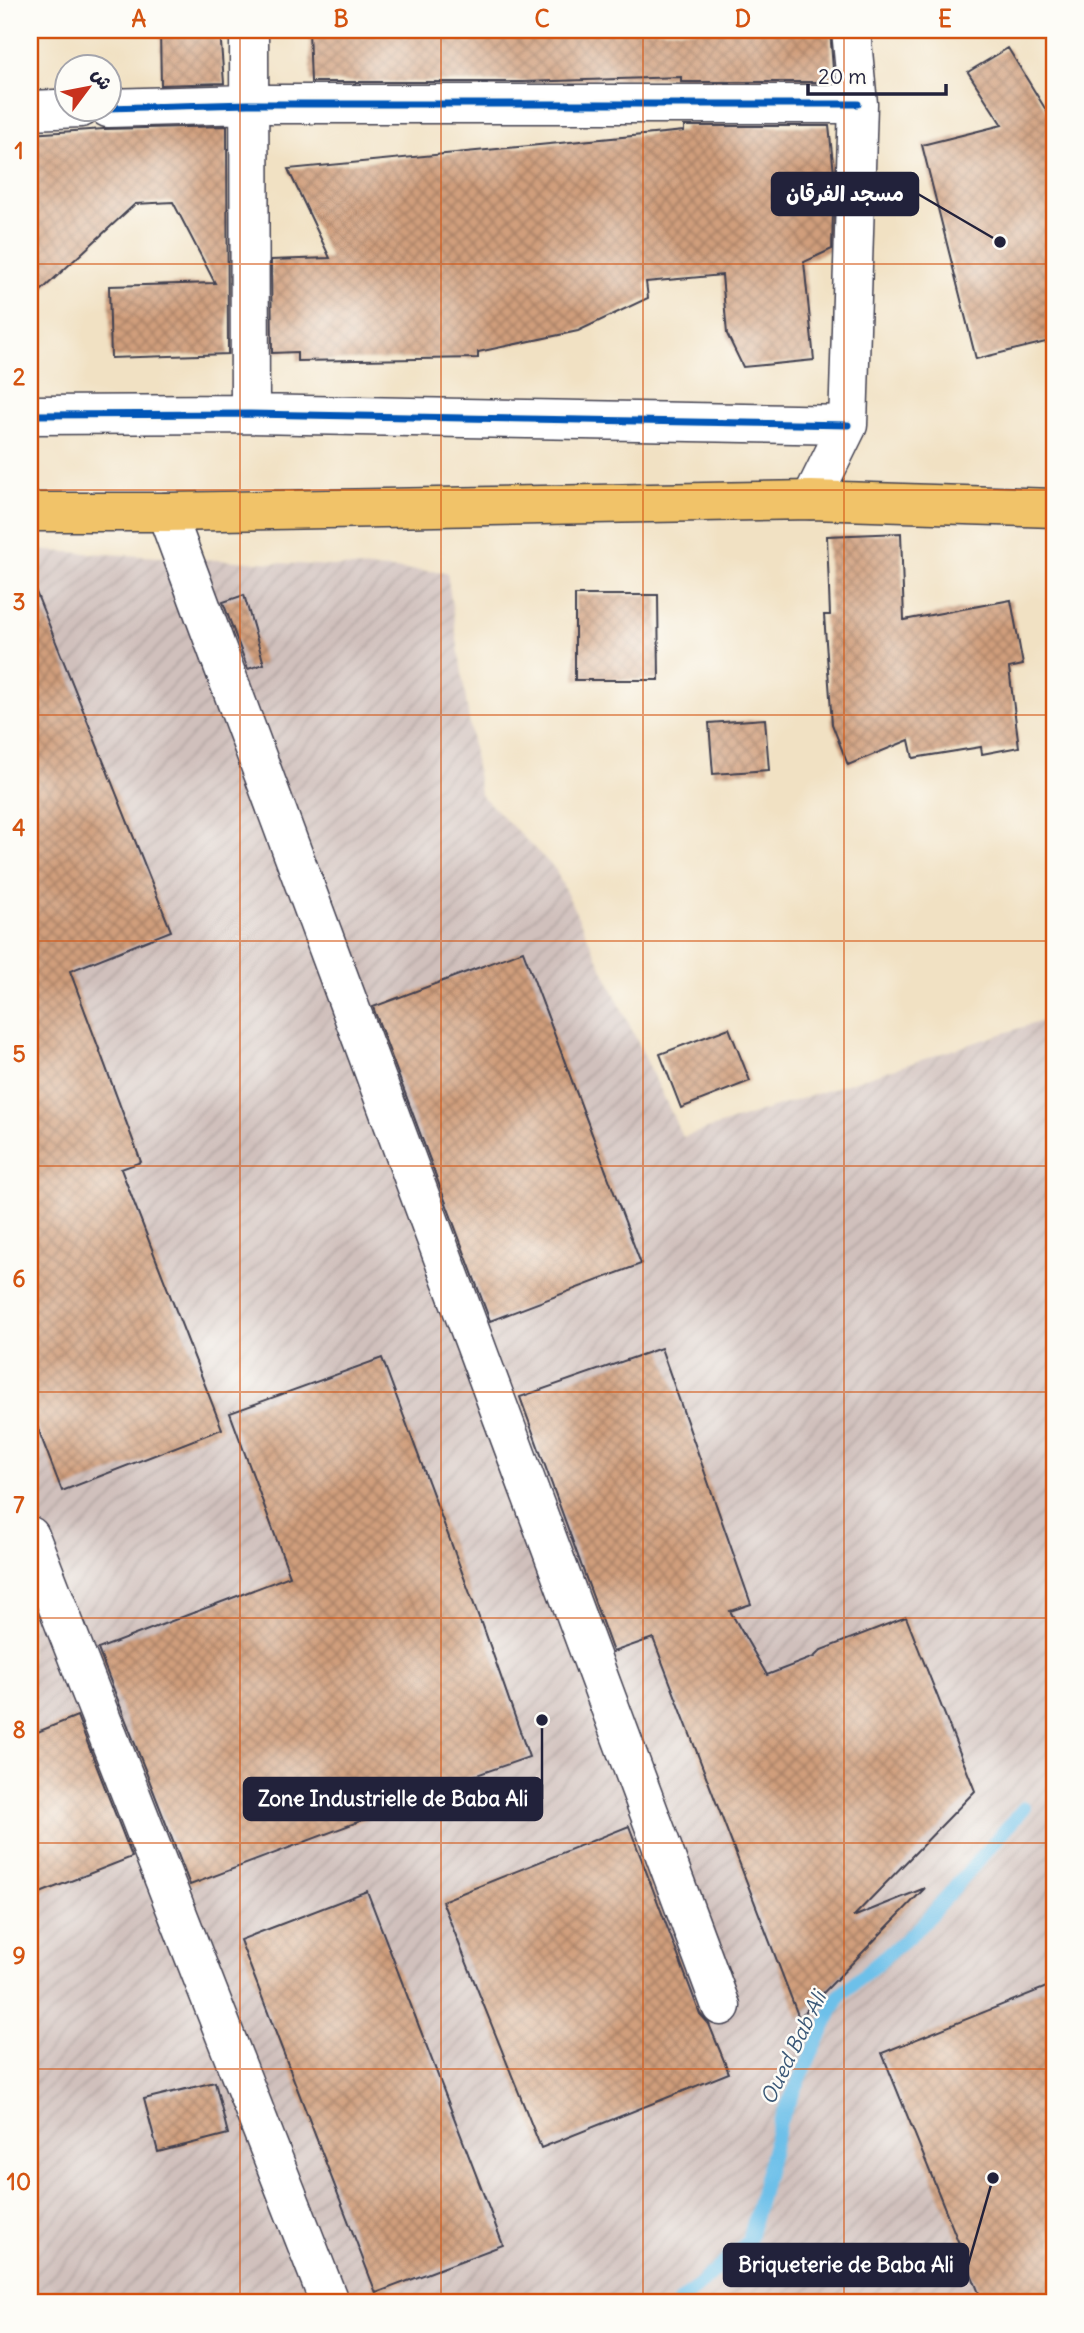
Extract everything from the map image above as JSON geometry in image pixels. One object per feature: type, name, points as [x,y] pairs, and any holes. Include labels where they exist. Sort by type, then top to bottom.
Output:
[{"type":"main road","points":[[30,512],[811,500],[1054,508]]},
{"type":"street","points":[[249,30],[250,414]]},
{"type":"street","points":[[811,500],[848,425],[858,104],[851,30]]},
{"type":"street","points":[[122,108],[248,104],[858,104]]},
{"type":"street","points":[[30,110],[52,109]]},
{"type":"street","points":[[30,415],[250,414],[848,425]]},
{"type":"street","points":[[166,512],[721,2006]]},
{"type":"street","points":[[30,1536],[328,2300]]},
{"type":"shaded area","points":[[30,550],[447,572],[480,794],[555,869],[683,1137],[1054,1017],[1054,2303],[30,2303]]},
{"type":"building","points":[[160,30],[220,30],[224,83],[161,85]]},
{"type":"building","points":[[309,30],[830,30],[834,82],[681,82],[681,77],[523,82],[311,82]]},
{"type":"building","points":[[1008,48],[1054,123],[1054,340],[976,359],[922,145],[1002,125],[968,72]]},
{"type":"building","points":[[227,126],[228,354],[111,358],[109,286],[215,283],[173,202],[135,204],[30,301],[30,134]]},
{"type":"building","points":[[684,126],[829,126],[834,173],[832,249],[804,262],[814,360],[743,367],[727,334],[722,275],[646,282],[648,298],[578,331],[478,352],[478,358],[297,361],[297,352],[272,353],[271,260],[330,258],[288,169],[684,131]]},
{"type":"building","points":[[901,533],[904,620],[1011,600],[1023,665],[1009,668],[1019,747],[982,754],[981,747],[913,758],[909,740],[848,765],[832,724],[824,615],[830,615],[827,536]]},
{"type":"building","points":[[32,582],[171,931],[70,971],[141,1162],[121,1169],[222,1429],[62,1491],[30,1408]]},
{"type":"building","points":[[244,595],[264,664],[248,669],[223,602]]},
{"type":"building","points":[[575,595],[658,595],[659,680],[575,680]]},
{"type":"building","points":[[765,719],[769,770],[713,774],[709,723]]},
{"type":"building","points":[[523,951],[641,1264],[490,1321],[373,1007]]},
{"type":"building","points":[[729,1028],[750,1081],[681,1108],[660,1054]]},
{"type":"building","points":[[661,1348],[751,1604],[730,1611],[767,1675],[814,1657],[821,1650],[906,1617],[975,1791],[853,1917],[925,1888],[799,2018],[653,1638],[613,1652],[520,1397]]},
{"type":"building","points":[[382,1358],[482,1623],[529,1757],[369,1812],[371,1817],[190,1885],[98,1649],[290,1576],[230,1413]]},
{"type":"building","points":[[77,1716],[132,1857],[30,1897],[30,1735]]},
{"type":"building","points":[[629,1826],[700,2014],[709,2024],[729,2073],[541,2148],[442,1901]]},
{"type":"building","points":[[367,1891],[503,2245],[376,2293],[240,1940]]},
{"type":"building","points":[[1054,1984],[1054,2303],[983,2303],[882,2053]]},
{"type":"building","points":[[215,2082],[228,2134],[158,2152],[144,2099]]},
{"type":"waterway","name":"Oued Bab Ali","points":[[679,2303],[749,2241],[780,2121],[839,1996],[921,1926],[1024,1808]]},
{"type":"cycle path","points":[[122,108],[248,104],[858,104]]},
{"type":"cycle path","points":[[30,415],[250,414],[848,425]]},
{"type":"place","name":"مسجد الفرقان","points":[[1000,242]]},
{"type":"place","name":"Zone Industrielle de Baba Ali","points":[[542,1720]]},
{"type":"place","name":"Briqueterie de Baba Ali","points":[[993,2178]]}]
